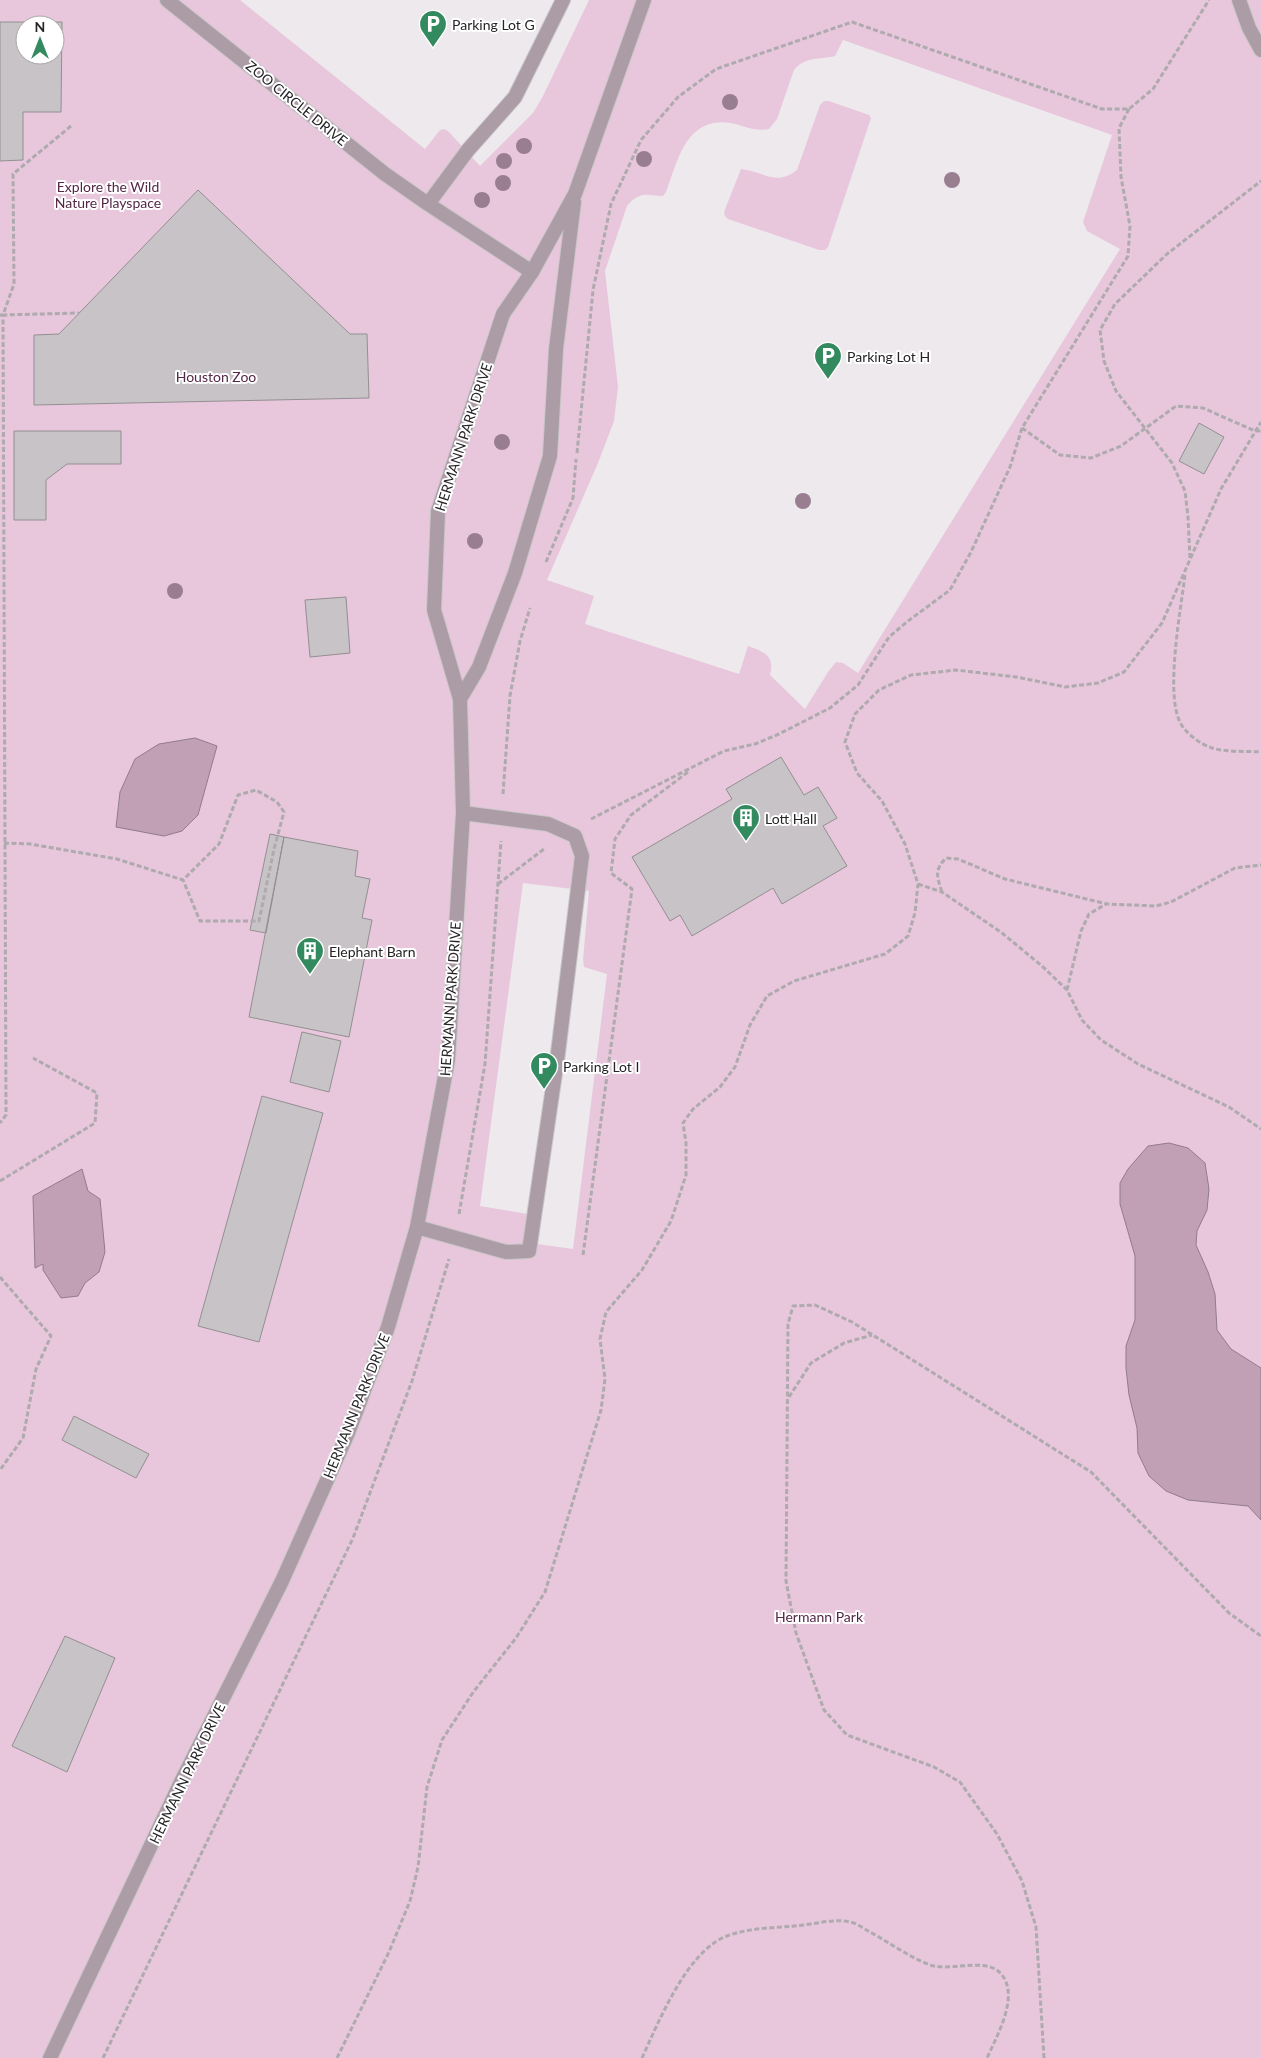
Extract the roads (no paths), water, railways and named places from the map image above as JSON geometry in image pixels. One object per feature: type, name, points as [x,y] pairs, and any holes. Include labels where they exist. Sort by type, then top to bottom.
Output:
[{"type":"street","name":"ZOO CIRCLE DRIVE","points":[[167,0],[385,174],[532,272]]},
{"type":"street","points":[[428,204],[468,150],[515,97],[563,0]]},
{"type":"street","name":"HERMANN PARK DRIVE","points":[[50,2058],[181,1782],[282,1581],[348,1433],[388,1326],[417,1227],[448,1060],[463,813],[460,699],[434,610],[438,511],[503,314],[532,272],[575,194],[644,0]]},
{"type":"street","points":[[1239,0],[1249,28],[1261,50]]},
{"type":"street","name":"HERMANN PARK DRIVE","points":[[460,699],[479,667],[515,573],[550,456],[556,349],[575,194]]},
{"type":"street","points":[[417,1227],[506,1252],[529,1251],[558,1053],[582,856],[575,836],[548,824],[463,813]]},
{"type":"place","name":"Parking Lot G","points":[[433,48]]},
{"type":"place","name":"Parking Lot H","points":[[828,380]]},
{"type":"place","name":"Lott Hall","points":[[746,842]]},
{"type":"place","name":"Elephant Barn","points":[[310,975]]},
{"type":"place","name":"Parking Lot I","points":[[544,1090]]},
{"type":"park label","name":"Explore the Wild Nature Playspace","points":[[108,194]]},
{"type":"park label","name":"Houston Zoo","points":[[216,376]]},
{"type":"park label","name":"Hermann Park","points":[[819,1616]]}]
